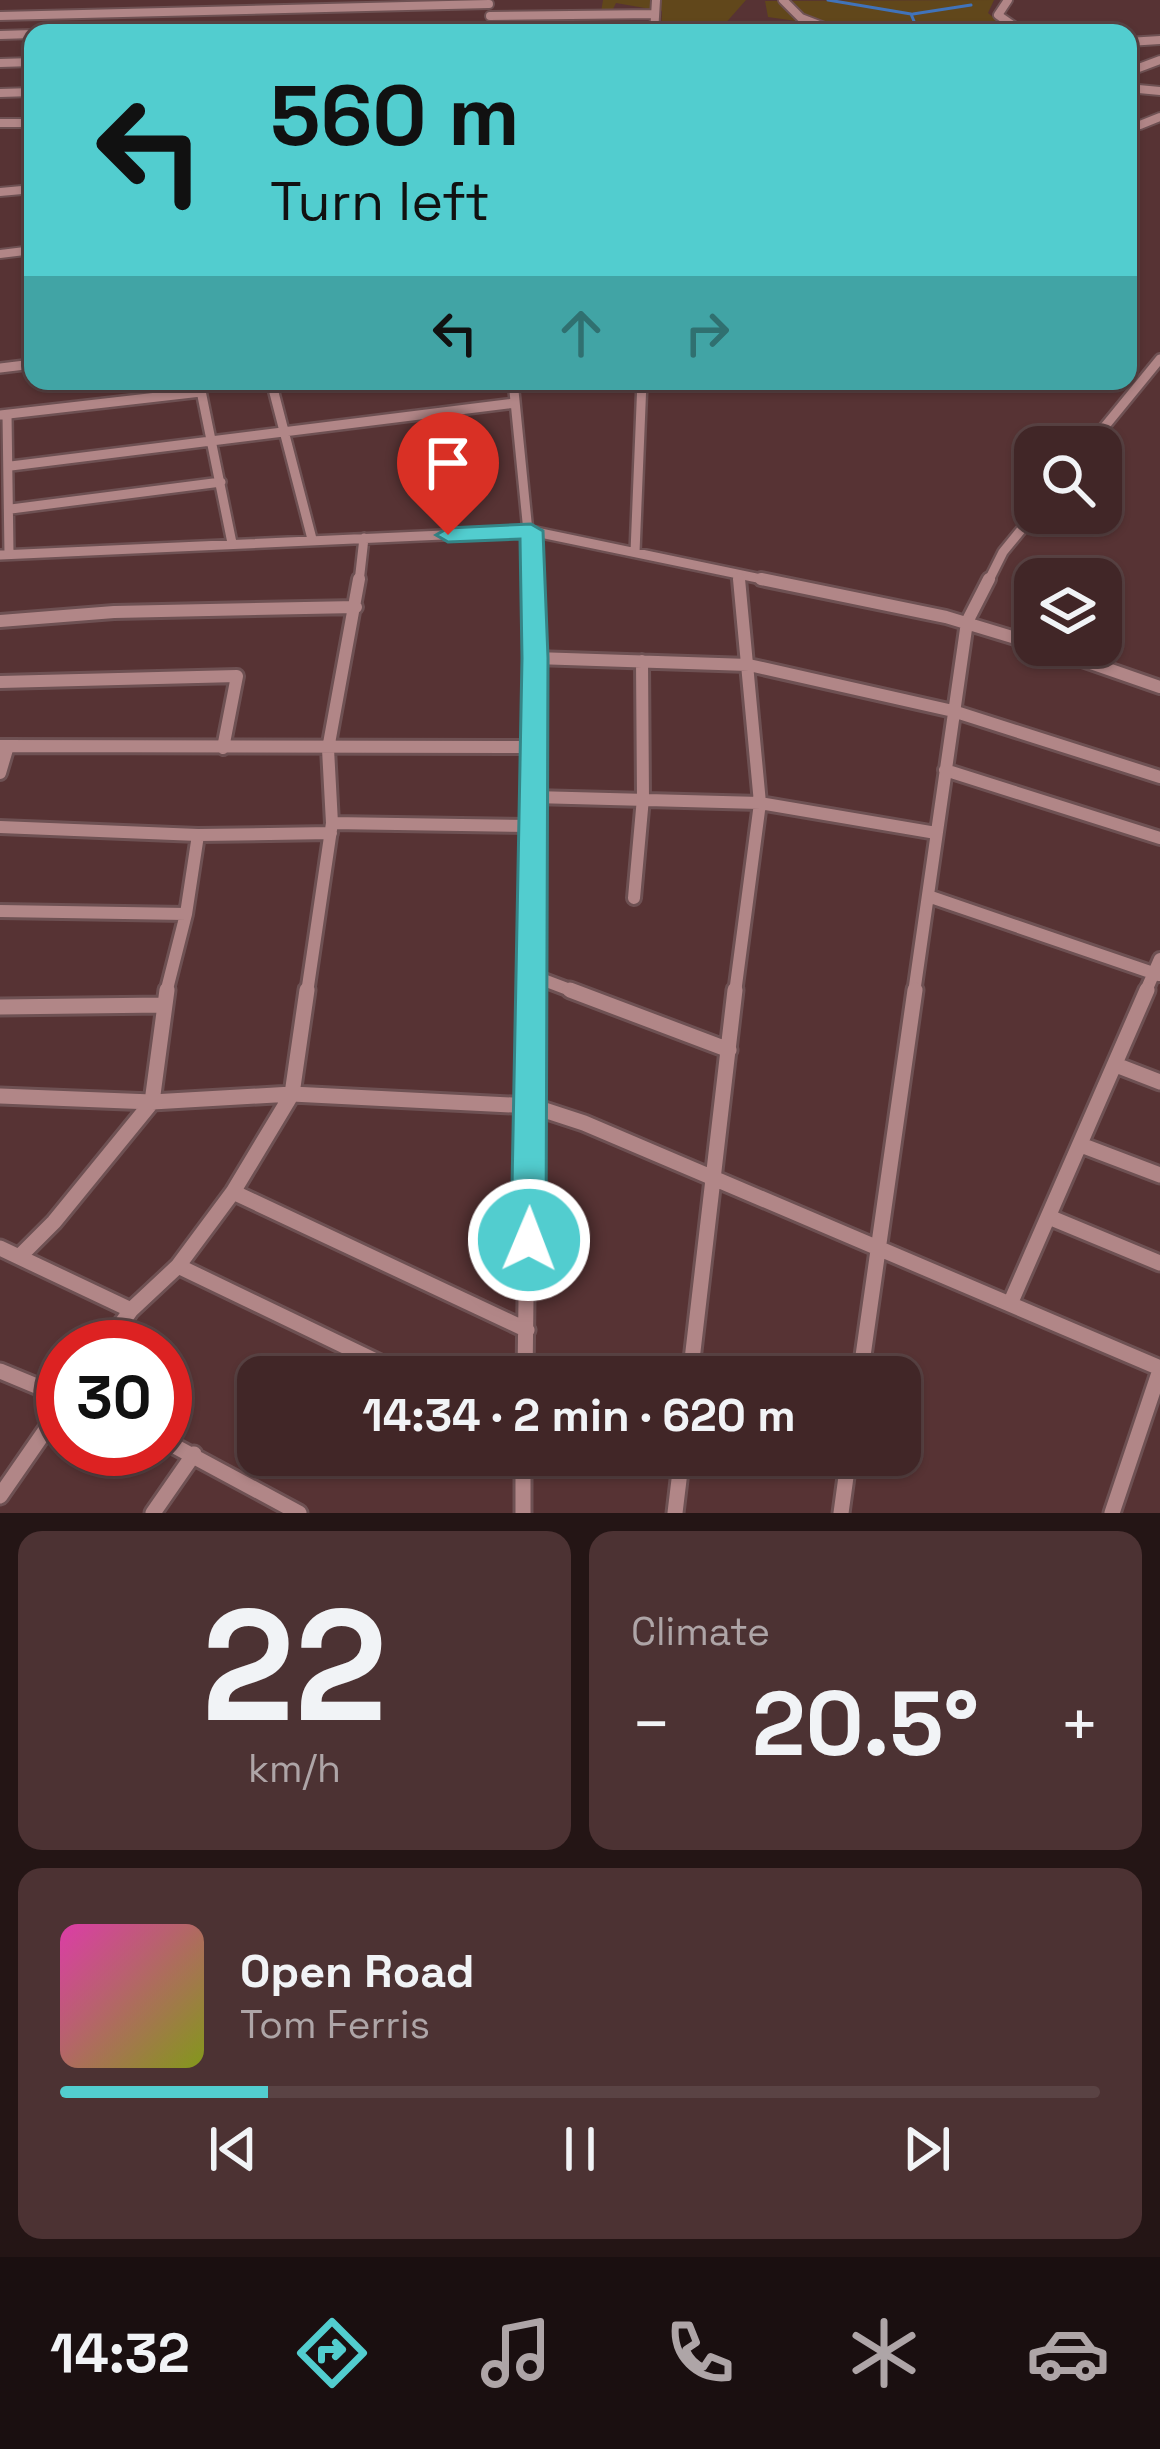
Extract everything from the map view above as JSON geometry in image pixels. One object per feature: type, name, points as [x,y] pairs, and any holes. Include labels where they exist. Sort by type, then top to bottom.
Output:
[{"type":"street","points":[[548,0],[549,14]]},
{"type":"street","points":[[654,24],[656,0]]},
{"type":"street","points":[[783,0],[801,18],[817,24]]},
{"type":"street","points":[[1008,0],[998,15],[1011,24]]},
{"type":"street","points":[[0,16],[240,5],[417,7],[489,2],[490,24]]},
{"type":"street","points":[[417,7],[417,24]]},
{"type":"street","points":[[169,24],[173,11]]},
{"type":"street","points":[[490,16],[654,14]]},
{"type":"street","points":[[1140,124],[1160,117]]},
{"type":"street","points":[[1137,386],[1160,358]]},
{"type":"street","points":[[173,390],[4,415],[11,466],[5,555],[531,531],[967,622],[1014,637]]},
{"type":"street","points":[[201,390],[232,542]]},
{"type":"street","points":[[274,390],[312,539]]},
{"type":"street","points":[[514,390],[531,531],[535,658],[526,1356]]},
{"type":"street","points":[[635,552],[642,390]]},
{"type":"street","points":[[1105,426],[1134,390]]},
{"type":"street","points":[[11,466],[515,403]]},
{"type":"street","points":[[10,509],[221,482]]},
{"type":"street","points":[[863,1356],[967,622],[1017,534]]},
{"type":"street","points":[[124,1320],[178,1266],[233,1192],[292,1094],[332,828],[328,749],[356,607],[364,538]]},
{"type":"street","points":[[692,1356],[710,1177],[760,802],[739,576]]},
{"type":"street","points":[[0,622],[114,612],[356,607]]},
{"type":"street","points":[[535,658],[749,665],[953,711],[1160,777]]},
{"type":"street","points":[[634,898],[644,798],[642,661]]},
{"type":"street","points":[[1100,666],[1160,687]]},
{"type":"street","points":[[0,682],[237,676],[224,748]]},
{"type":"street","points":[[0,772],[4,746],[531,747]]},
{"type":"street","points":[[945,770],[1160,838]]},
{"type":"street","points":[[534,796],[760,802],[936,833]]},
{"type":"street","points":[[0,827],[198,835],[533,826]]},
{"type":"street","points":[[21,1255],[55,1222],[152,1102],[163,1005],[186,914],[198,835]]},
{"type":"street","points":[[928,896],[1158,969],[1010,1304]]},
{"type":"street","points":[[0,911],[186,914]]},
{"type":"street","points":[[532,976],[729,1050]]},
{"type":"street","points":[[0,1006],[163,1005]]},
{"type":"street","points":[[1116,1065],[1160,1082]]},
{"type":"street","points":[[0,1096],[152,1102],[292,1094],[532,1106],[1160,1369],[1112,1513]]},
{"type":"street","points":[[1081,1145],[1160,1175]]},
{"type":"street","points":[[233,1192],[527,1330]]},
{"type":"street","points":[[1049,1216],[1160,1263]]},
{"type":"street","points":[[0,1248],[131,1310]]},
{"type":"street","points":[[178,1266],[363,1356]]},
{"type":"street","points":[[0,1371],[36,1388]]},
{"type":"street","points":[[0,1496],[36,1442]]},
{"type":"street","points":[[153,1513],[194,1454],[299,1513]]},
{"type":"street","points":[[523,1476],[523,1513]]},
{"type":"street","points":[[675,1513],[679,1476]]},
{"type":"street","points":[[841,1513],[846,1476]]},
{"type":"shaded area","points":[[603,0],[746,0],[725,24],[661,24],[662,11],[616,3],[612,11],[601,12]]},
{"type":"shaded area","points":[[994,0],[988,13],[1001,24],[817,24],[768,17],[765,1]]},
{"type":"waterway","points":[[828,0],[911,14],[915,24]]},
{"type":"waterway","points":[[913,14],[971,5]]},
{"type":"route","points":[[448,535],[531,531],[535,658],[529,1240]]}]
